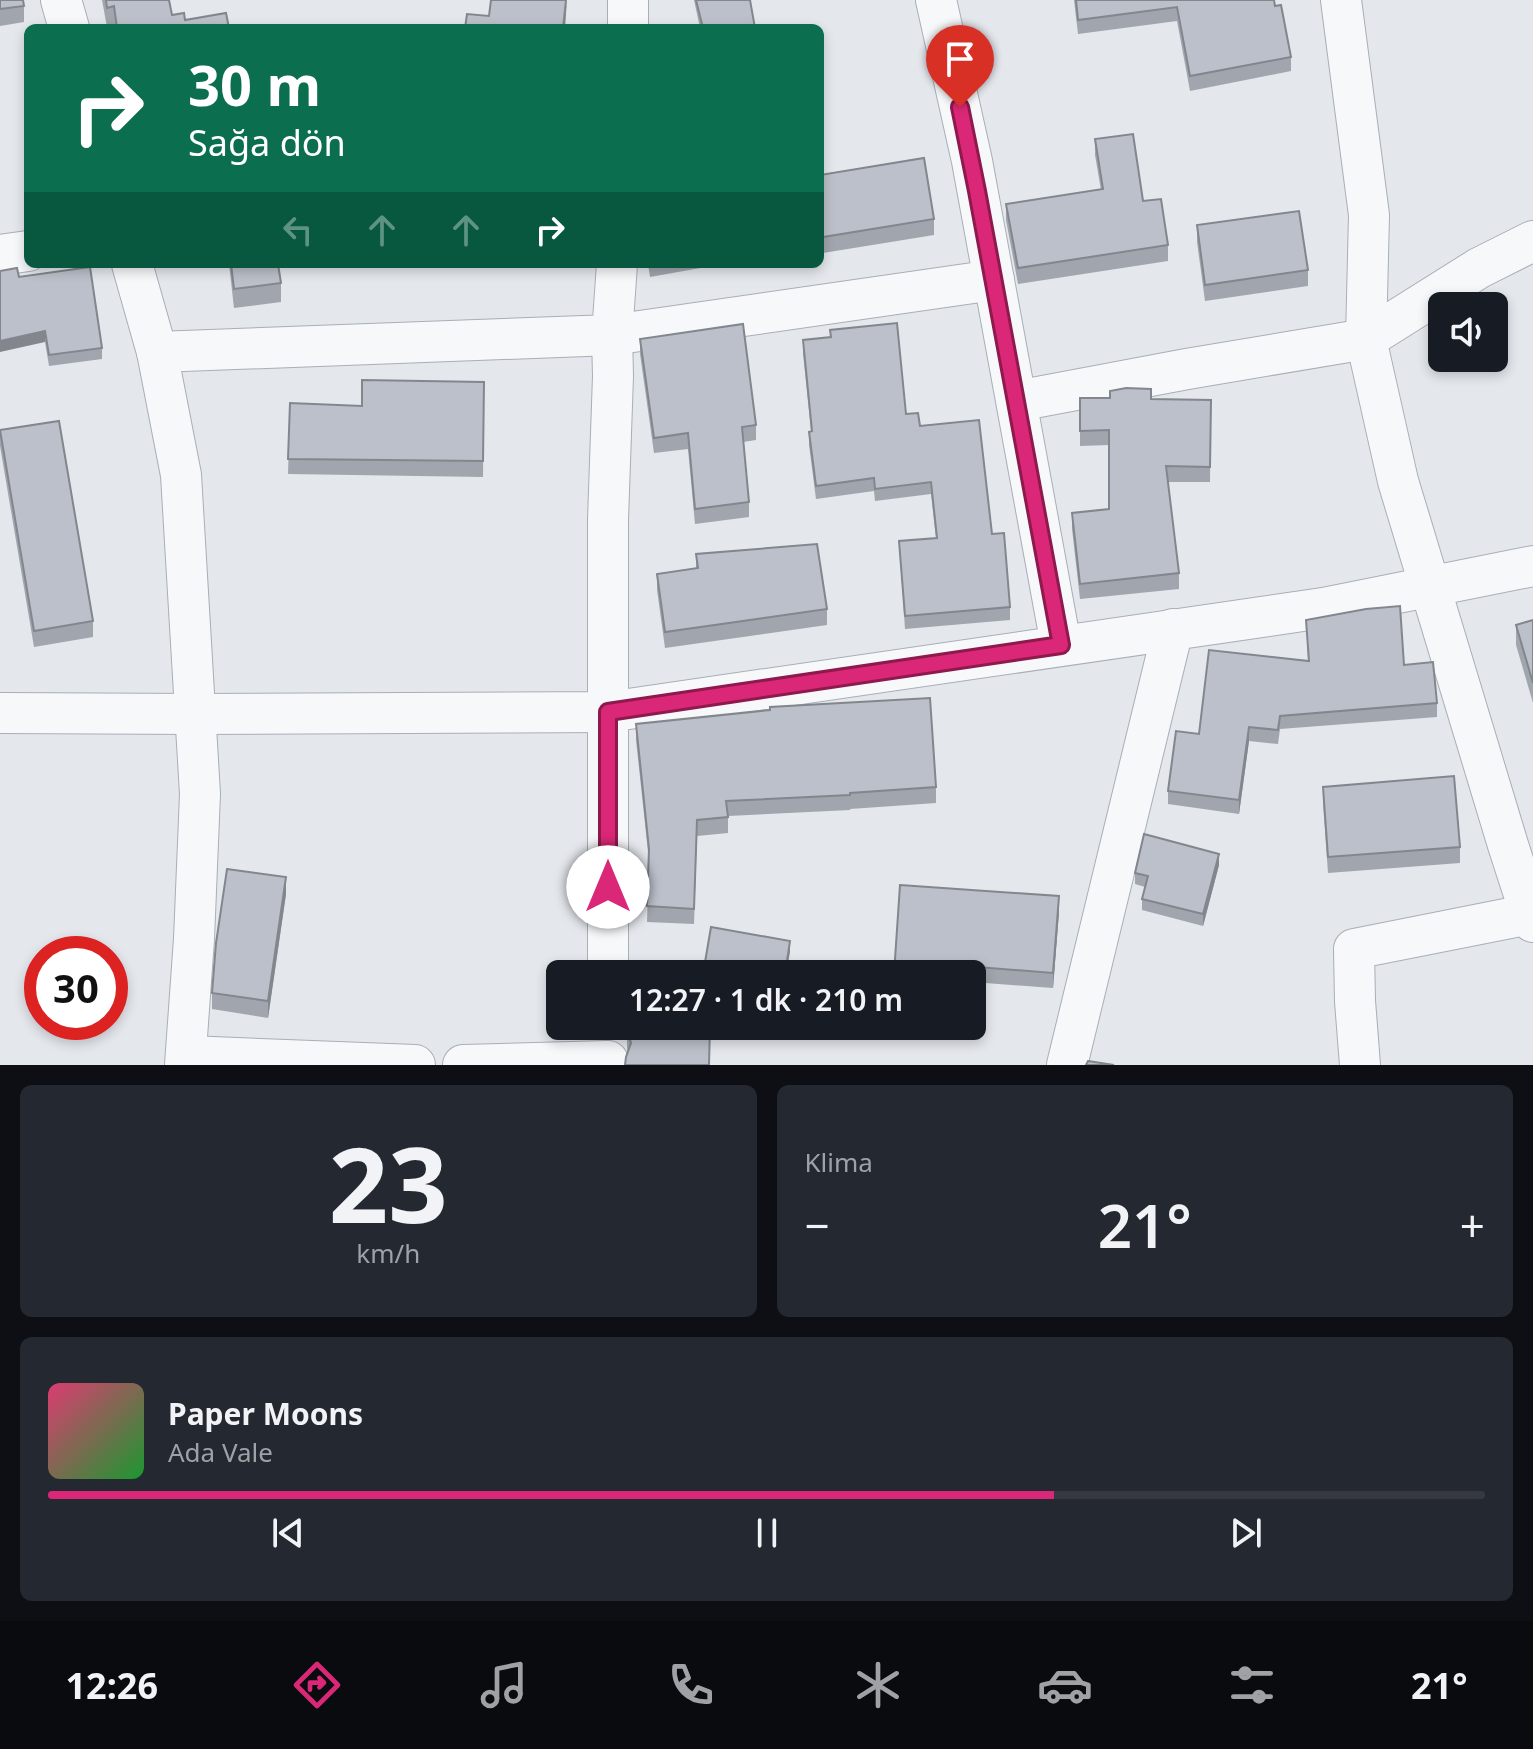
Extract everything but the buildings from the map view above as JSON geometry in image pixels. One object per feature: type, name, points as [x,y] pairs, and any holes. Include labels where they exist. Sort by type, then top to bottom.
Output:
[{"type":"street","points":[[61,0],[68,24]]},
{"type":"street","points":[[628,0],[628,24]]},
{"type":"street","points":[[936,0],[972,161],[1061,645]]},
{"type":"street","points":[[1341,0],[1369,215],[1366,339],[1398,481],[1532,918],[1354,949],[1360,1065]]},
{"type":"street","points":[[1017,401],[1366,339],[1479,268],[1533,241]]},
{"type":"street","points":[[0,255],[24,252]]},
{"type":"street","points":[[133,268],[157,352],[181,475],[200,794],[186,1061],[415,1065]]},
{"type":"street","points":[[608,960],[608,520],[617,268]]},
{"type":"street","points":[[157,352],[612,335],[994,280]]},
{"type":"street","points":[[0,713],[608,712],[1323,608],[1533,566]]},
{"type":"street","points":[[1067,1065],[1173,629]]},
{"type":"street","points":[[463,1065],[608,1051]]},
{"type":"route","points":[[608,887],[608,712],[1061,645],[960,107]]}]
